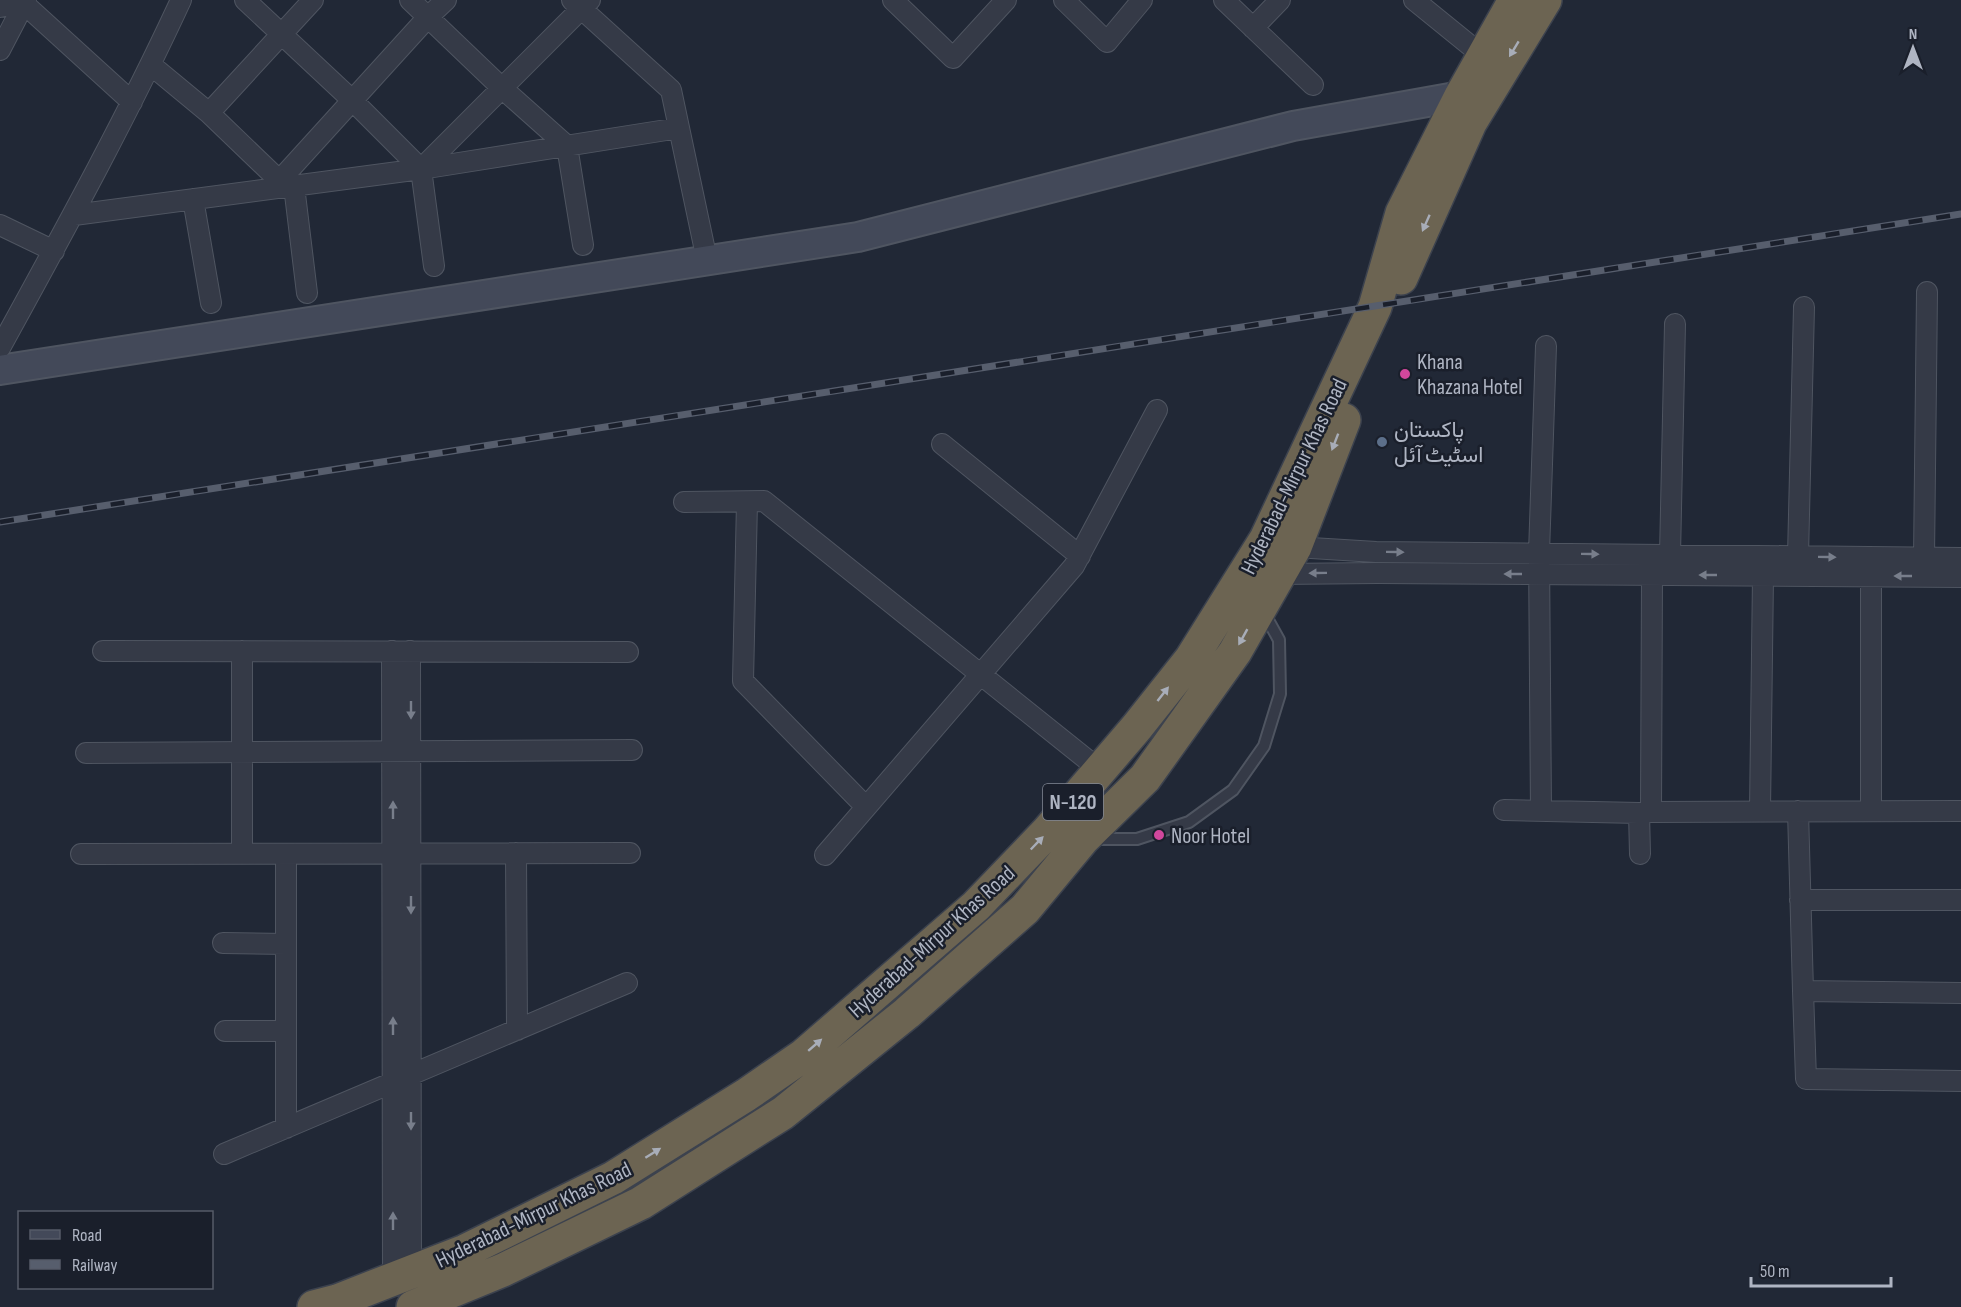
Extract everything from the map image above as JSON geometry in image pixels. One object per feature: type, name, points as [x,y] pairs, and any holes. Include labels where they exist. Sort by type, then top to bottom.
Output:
[{"type":"highway","name":"Hyderabad-Mirpur Khas Road","points":[[314,1307],[337,1301],[465,1251],[613,1178],[746,1095],[804,1055],[976,906],[1048,831],[1191,659],[1266,539],[1375,306],[1402,213],[1461,96],[1515,0]]},
{"type":"highway","name":"Hyderabad-Mirpur Khas Road","points":[[413,1307],[503,1270],[641,1203],[783,1113],[907,1013],[1025,909],[1083,839],[1145,777],[1235,652],[1287,560],[1389,304],[1470,123],[1545,0]]},
{"type":"street","points":[[1,351],[132,102],[181,0]]},
{"type":"street","points":[[245,0],[353,101],[421,169],[434,266]]},
{"type":"street","points":[[209,113],[313,0]]},
{"type":"street","points":[[410,0],[503,89],[567,146],[584,245]]},
{"type":"street","points":[[287,184],[353,101],[446,0]]},
{"type":"street","points":[[894,0],[953,58],[1006,0]]},
{"type":"street","points":[[1064,0],[1107,42],[1142,0]]},
{"type":"street","points":[[1224,0],[1314,85]]},
{"type":"street","points":[[1253,28],[1280,0]]},
{"type":"street","points":[[1414,0],[1483,56]]},
{"type":"street","points":[[23,1],[132,102]]},
{"type":"street","points":[[0,7],[23,1]]},
{"type":"street","points":[[0,50],[23,1]]},
{"type":"street","points":[[421,169],[503,89],[581,3],[671,90],[707,260]]},
{"type":"street","points":[[151,64],[287,184],[307,293]]},
{"type":"street","points":[[1,351],[707,260],[858,237],[1293,126],[1461,96]]},
{"type":"street","points":[[74,215],[287,184],[421,169],[679,128]]},
{"type":"street","points":[[193,199],[211,303]]},
{"type":"street","points":[[0,225],[54,251]]},
{"type":"street","points":[[1924,558],[1927,292]]},
{"type":"street","points":[[1798,556],[1803,308]]},
{"type":"street","points":[[1640,854],[1645,812],[1652,575],[1670,555],[1675,324]]},
{"type":"street","points":[[1541,811],[1539,553],[1546,346]]},
{"type":"street","points":[[825,855],[1074,566],[1157,410]]},
{"type":"street","points":[[942,444],[1080,556]]},
{"type":"street","points":[[684,502],[764,501],[1100,770]]},
{"type":"street","points":[[747,502],[743,681],[866,807]]},
{"type":"street","points":[[1287,560],[1376,552],[1961,558]]},
{"type":"street","points":[[1287,560],[1539,574],[1961,577]]},
{"type":"street","points":[[1760,811],[1763,576]]},
{"type":"street","points":[[1871,576],[1871,811]]},
{"type":"street","points":[[103,651],[628,652]]},
{"type":"street","points":[[242,651],[242,854]]},
{"type":"street","points":[[401,651],[402,1275]]},
{"type":"street","points":[[86,753],[632,750]]},
{"type":"street","points":[[1504,810],[1961,811]]},
{"type":"street","points":[[1798,811],[1806,1079],[1961,1081]]},
{"type":"street","points":[[516,853],[518,1030]]},
{"type":"street","points":[[81,854],[630,853]]},
{"type":"street","points":[[286,854],[286,1128]]},
{"type":"street","points":[[1800,900],[1961,900]]},
{"type":"street","points":[[223,943],[286,944]]},
{"type":"street","points":[[224,1154],[627,983]]},
{"type":"street","points":[[1803,991],[1961,993]]},
{"type":"street","points":[[225,1030],[286,1030]]},
{"type":"lane","points":[[1083,839],[1137,839],[1148,836],[1189,822],[1233,790],[1264,746],[1280,694],[1279,640],[1260,605]]},
{"type":"railway","points":[[0,522],[1961,214]]},
{"type":"place","name":"Khana Khazana Hotel","points":[[1405,374]]},
{"type":"place","name":"پاکستان اسٹیٹ آئل","points":[[1382,442]]},
{"type":"place","name":"Noor Hotel","points":[[1159,835]]}]
